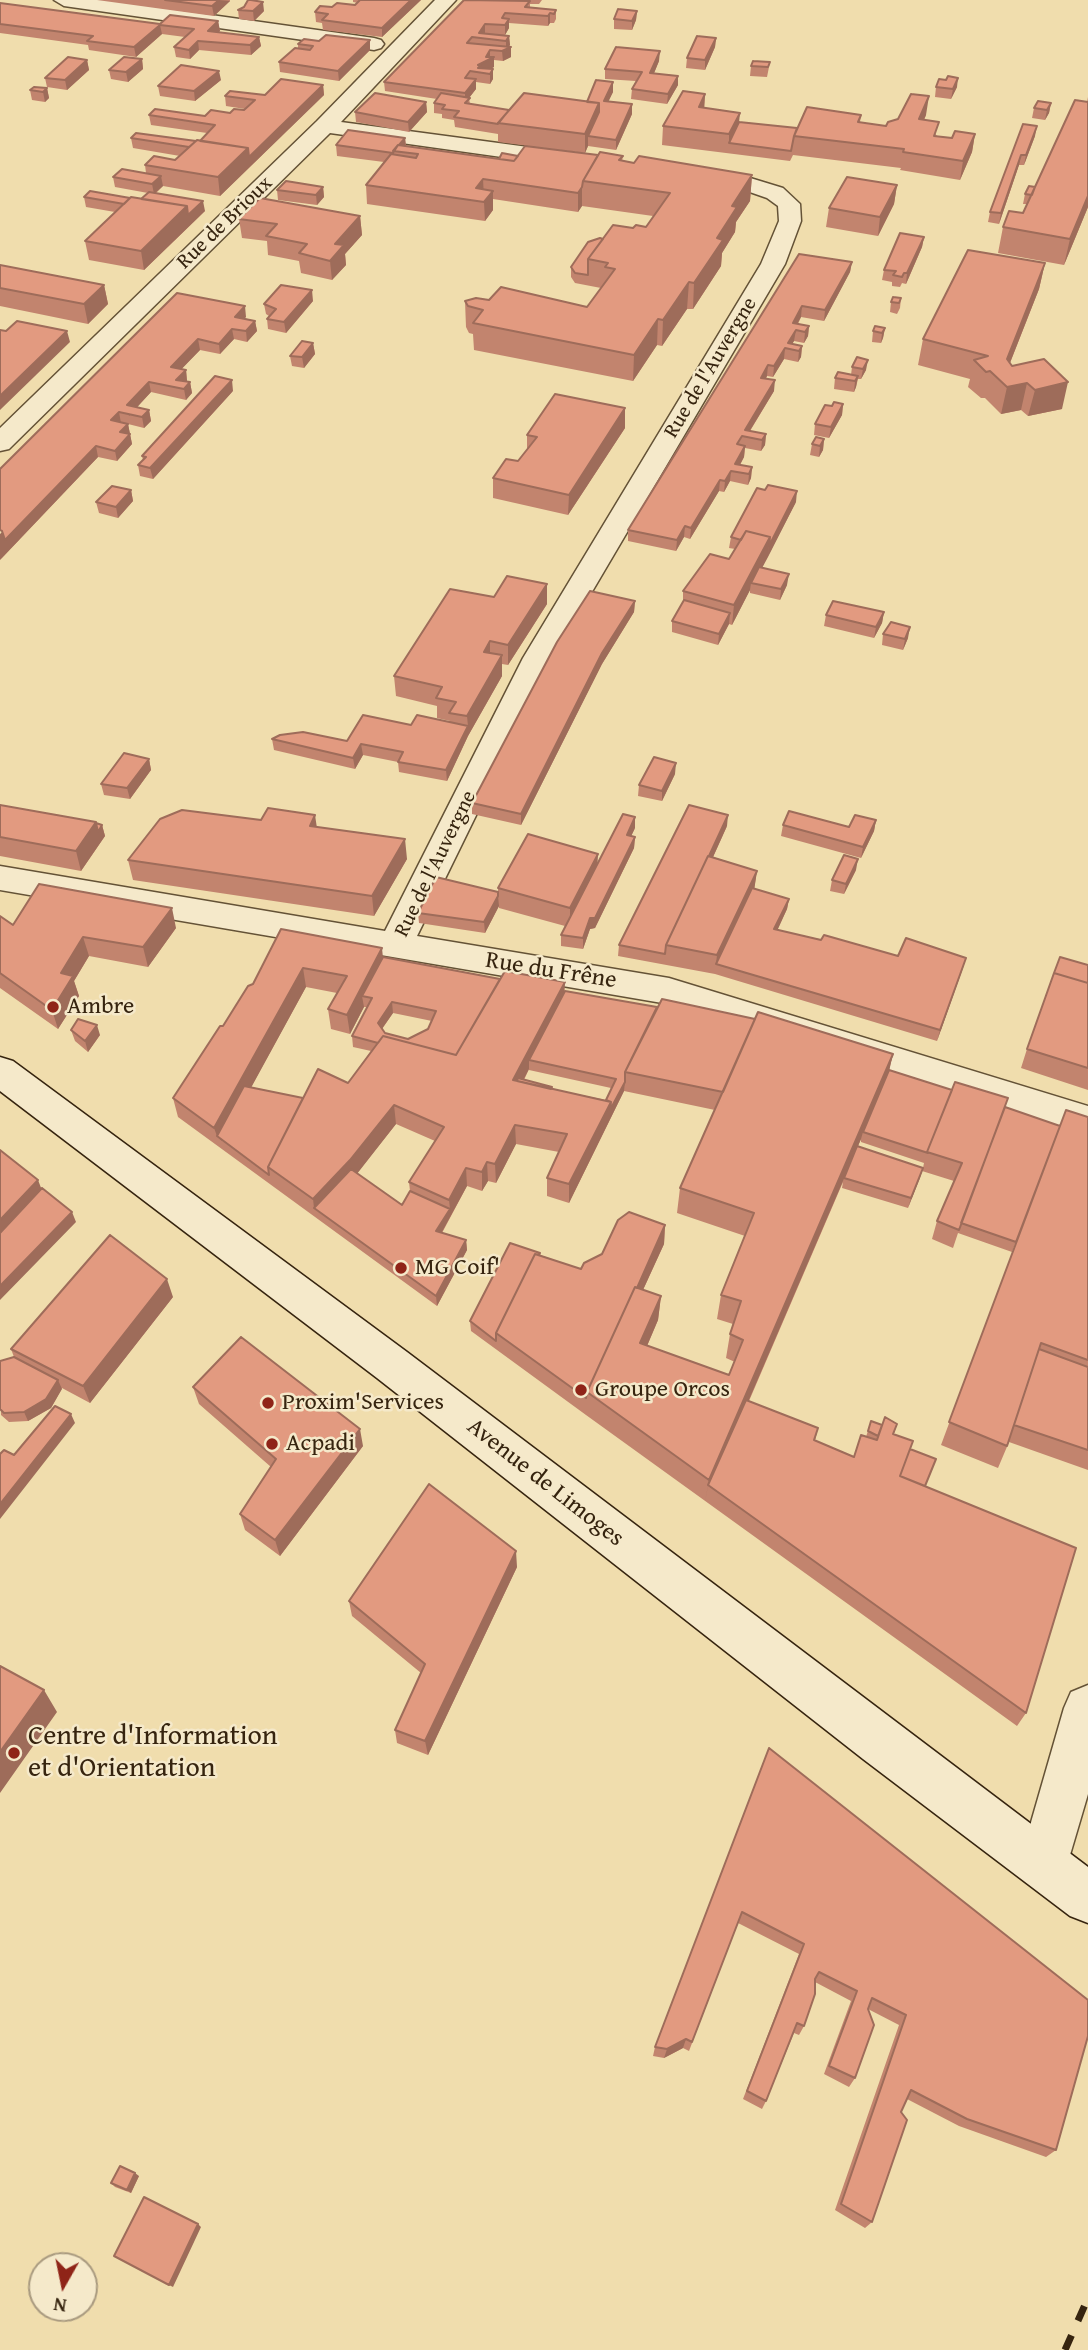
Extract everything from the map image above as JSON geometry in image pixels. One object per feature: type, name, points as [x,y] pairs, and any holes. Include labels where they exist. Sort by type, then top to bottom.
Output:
[{"type":"street","points":[[64,0],[401,48]]},
{"type":"street","name":"Rue de Brioux","points":[[0,443],[325,126],[446,0]]},
{"type":"street","points":[[325,126],[596,163]]},
{"type":"street","name":"Rue de l'Auvergne","points":[[395,946],[538,658],[773,264],[790,221],[789,204],[775,194],[747,184],[678,175]]},
{"type":"street","name":"Rue du Frêne","points":[[0,878],[669,990],[1088,1121]]},
{"type":"street","name":"Avenue de Limoges","points":[[0,1071],[392,1365],[880,1742],[1088,1898]]},
{"type":"street","points":[[1044,1864],[1088,1708]]},
{"type":"building","points":[[165,0],[219,0],[212,6]]},
{"type":"building","points":[[248,0],[263,2],[253,11],[238,10],[244,7]]},
{"type":"building","points":[[360,0],[411,0],[382,28],[322,20],[328,14],[315,12],[320,6],[332,7],[337,3],[355,5]]},
{"type":"building","points":[[464,0],[530,1],[525,7],[556,10],[548,16],[505,13],[502,18],[509,19],[505,25],[485,24],[479,33],[509,36],[506,41],[472,37],[467,43],[511,47],[502,51],[490,50],[486,57],[494,57],[478,65],[481,65],[478,68],[493,69],[490,74],[470,71],[465,78],[476,79],[465,93],[384,82]]},
{"type":"building","points":[[0,3],[160,24],[170,15],[218,21],[208,31],[259,37],[250,45],[198,41],[189,50],[174,47],[194,29],[160,25],[134,47],[87,41],[93,36],[0,24]]},
{"type":"building","points":[[618,9],[637,11],[632,21],[614,19]]},
{"type":"building","points":[[326,35],[370,40],[338,71],[279,62],[295,48],[310,50],[313,46],[298,44],[304,39],[319,41]]},
{"type":"building","points":[[697,36],[716,38],[705,60],[687,58]]},
{"type":"building","points":[[616,47],[660,51],[650,73],[678,76],[668,94],[632,89],[642,72],[605,69]]},
{"type":"building","points":[[68,57],[87,60],[65,80],[45,78]]},
{"type":"building","points":[[124,57],[142,59],[126,72],[109,70]]},
{"type":"building","points":[[753,61],[770,62],[768,67],[751,66]]},
{"type":"building","points":[[181,65],[219,71],[194,91],[158,86]]},
{"type":"building","points":[[948,76],[958,78],[953,89],[936,87],[939,79],[946,80]]},
{"type":"building","points":[[281,79],[323,85],[249,157],[248,148],[200,141],[215,125],[149,115],[155,109],[205,116],[211,110],[230,113],[234,109],[244,110],[255,100],[225,96],[230,91],[265,95]]},
{"type":"building","points":[[596,80],[613,82],[604,101],[632,104],[616,140],[588,136],[599,112],[599,103],[587,102]]},
{"type":"building","points":[[34,87],[47,88],[43,92],[30,90]]},
{"type":"building","points":[[683,91],[705,94],[699,107],[740,113],[729,134],[663,126]]},
{"type":"building","points":[[375,93],[426,102],[408,122],[355,112]]},
{"type":"building","points":[[441,93],[470,98],[465,103],[509,110],[498,124],[454,117],[459,111],[442,109],[445,105],[434,103]]},
{"type":"building","points":[[524,93],[599,103],[585,134],[498,123]]},
{"type":"building","points":[[911,94],[929,96],[919,119],[939,122],[934,136],[952,138],[955,131],[975,134],[963,161],[903,152],[904,149],[794,136],[807,107],[861,115],[858,122],[886,126],[888,122],[898,119]]},
{"type":"building","points":[[1075,100],[1088,102],[1088,196],[1070,239],[1003,227],[1009,211],[1023,213]]},
{"type":"building","points":[[1038,101],[1051,103],[1047,110],[1034,108]]},
{"type":"building","points":[[739,122],[797,128],[791,151],[729,143]]},
{"type":"building","points":[[1023,124],[1037,126],[1026,155],[1021,155],[1001,213],[990,212]]},
{"type":"building","points":[[348,130],[405,138],[393,153],[336,145]]},
{"type":"building","points":[[136,133],[196,141],[189,147],[131,138]]},
{"type":"building","points":[[197,140],[248,148],[218,177],[145,165],[154,156],[175,160]]},
{"type":"building","points":[[398,145],[514,161],[525,146],[598,155],[578,193],[483,179],[476,188],[493,191],[484,202],[366,185],[391,154],[416,158],[418,154],[393,151]]},
{"type":"building","points":[[600,152],[623,156],[619,160],[634,163],[639,156],[752,175],[732,206],[737,207],[717,238],[723,240],[694,283],[689,282],[663,320],[658,319],[634,355],[473,323],[483,310],[468,306],[465,301],[476,298],[489,300],[501,287],[587,307],[615,269],[605,267],[608,263],[588,259],[613,225],[646,227],[670,193],[583,181]]},
{"type":"building","points":[[502,153],[518,156],[514,161],[499,159]]},
{"type":"building","points":[[122,169],[161,176],[152,184],[113,177]]},
{"type":"building","points":[[847,177],[897,185],[880,217],[829,208]]},
{"type":"building","points":[[286,181],[323,187],[316,195],[277,190]]},
{"type":"building","points":[[1029,186],[1035,187],[1032,195],[1025,194]]},
{"type":"building","points":[[90,191],[130,198],[124,204],[84,197]]},
{"type":"building","points":[[149,192],[203,201],[188,215],[187,206],[141,199]]},
{"type":"building","points":[[131,197],[187,206],[141,251],[85,241]]},
{"type":"building","points":[[260,198],[360,216],[335,244],[344,245],[330,261],[299,253],[307,244],[266,236],[277,224],[239,219]]},
{"type":"building","points":[[900,233],[924,237],[907,273],[902,277],[893,275],[896,271],[884,270]]},
{"type":"building","points":[[603,239],[588,259],[588,275],[575,273],[571,267],[588,242]]},
{"type":"building","points":[[968,250],[1045,263],[1007,359],[1012,366],[1044,359],[1068,382],[1035,390],[1027,383],[1007,387],[974,360],[988,356],[923,339]]},
{"type":"building","points":[[799,254],[852,262],[825,310],[802,306],[793,323],[809,326],[805,332],[796,330],[788,343],[802,346],[799,351],[785,348],[774,366],[768,365],[761,378],[775,380],[745,430],[766,434],[762,440],[742,436],[737,444],[745,446],[735,464],[752,467],[749,474],[731,471],[725,481],[720,480],[691,528],[685,526],[677,540],[628,530]]},
{"type":"building","points":[[0,265],[104,285],[84,304],[0,288]]},
{"type":"building","points":[[281,285],[312,290],[284,322],[267,319],[276,309],[264,304]]},
{"type":"building","points":[[177,293],[245,306],[235,317],[255,321],[246,331],[232,329],[219,344],[198,339],[171,367],[186,370],[176,380],[190,382],[184,389],[149,382],[127,405],[149,410],[142,417],[119,412],[111,420],[128,424],[120,432],[130,434],[115,451],[96,446],[5,540],[0,530],[0,469]]},
{"type":"building","points":[[893,297],[901,298],[899,303],[891,302]]},
{"type":"building","points":[[17,321],[67,331],[0,396],[0,330],[6,331]]},
{"type":"building","points":[[875,326],[885,328],[882,333],[873,331]]},
{"type":"building","points":[[302,341],[313,343],[302,357],[290,356]]},
{"type":"building","points":[[857,357],[868,360],[863,369],[852,367]]},
{"type":"building","points":[[838,372],[858,376],[855,381],[835,378]]},
{"type":"building","points":[[215,376],[232,380],[150,468],[138,465],[146,457],[142,456]]},
{"type":"building","points":[[555,394],[625,408],[569,495],[493,478],[506,459],[518,461],[537,437],[527,435]]},
{"type":"building","points":[[834,402],[843,404],[831,427],[815,424],[825,405],[832,406]]},
{"type":"building","points":[[816,437],[824,439],[820,446],[812,444]]},
{"type":"building","points":[[768,485],[797,491],[769,546],[770,537],[746,531],[741,540],[731,537],[757,488],[765,490]]},
{"type":"building","points":[[112,486],[131,490],[116,507],[96,502]]},
{"type":"building","points":[[746,531],[770,537],[734,605],[683,591],[710,554],[729,559]]},
{"type":"building","points":[[759,567],[789,574],[781,589],[751,583]]},
{"type":"building","points":[[507,576],[547,584],[508,645],[490,641],[484,652],[502,655],[467,716],[449,713],[456,702],[436,698],[442,687],[394,676],[450,589],[494,597]]},
{"type":"building","points":[[590,591],[635,601],[602,653],[521,814],[472,803],[557,642]]},
{"type":"building","points":[[684,600],[730,613],[719,634],[672,621]]},
{"type":"building","points":[[833,601],[884,612],[876,627],[826,615]]},
{"type":"building","points":[[891,622],[910,627],[905,639],[883,634]]},
{"type":"building","points":[[363,715],[411,725],[417,715],[468,726],[446,770],[398,762],[403,752],[361,744],[353,758],[272,739],[280,735],[303,732],[347,741]]},
{"type":"building","points":[[124,753],[149,759],[127,788],[101,784]]},
{"type":"building","points":[[654,757],[676,763],[662,791],[639,785]]},
{"type":"building","points":[[0,805],[96,822],[76,851],[0,837]]},
{"type":"building","points":[[689,805],[728,815],[666,945],[665,954],[619,945]]},
{"type":"building","points":[[268,808],[315,815],[310,826],[405,839],[372,896],[128,860],[160,819],[182,810],[261,820]]},
{"type":"building","points":[[789,811],[849,827],[855,815],[876,820],[863,847],[783,825]]},
{"type":"building","points":[[623,814],[635,817],[627,835],[635,837],[595,918],[590,918],[583,938],[561,935]]},
{"type":"building","points":[[528,834],[598,854],[570,908],[498,888]]},
{"type":"building","points":[[844,855],[858,859],[846,884],[832,880]]},
{"type":"building","points":[[708,856],[757,871],[717,955],[666,945]]},
{"type":"building","points":[[436,877],[498,892],[484,922],[418,913]]},
{"type":"building","points":[[39,884],[172,908],[143,947],[83,937],[61,973],[73,976],[52,1010],[0,973],[0,916],[13,925]]},
{"type":"building","points":[[752,888],[789,899],[774,929],[821,940],[824,935],[898,956],[906,938],[966,958],[940,1030],[716,964]]},
{"type":"building","points":[[281,929],[382,948],[347,1015],[328,1009],[347,976],[303,968],[214,1128],[173,1098],[248,986],[253,984]]},
{"type":"building","points":[[383,957],[500,979],[456,1055],[383,1036],[378,1043],[352,1036],[372,998],[362,996]],"holes":[[[392,1002],[436,1011],[428,1029],[408,1039],[385,1033],[378,1023]]]},
{"type":"building","points":[[1060,957],[1088,965],[1088,983],[1054,973]]},
{"type":"building","points":[[505,971],[565,982],[513,1080],[611,1102],[569,1184],[547,1178],[567,1134],[515,1125],[495,1164],[487,1162],[482,1172],[466,1168],[449,1200],[409,1182],[444,1127],[394,1105],[350,1160],[313,1199],[268,1167],[318,1069],[348,1083],[383,1036],[456,1055]]},
{"type":"building","points":[[1054,973],[1088,983],[1088,1068],[1027,1049]]},
{"type":"building","points":[[565,991],[657,1007],[625,1072],[625,1082],[610,1110],[611,1102],[606,1100],[616,1079],[529,1060]]},
{"type":"building","points":[[662,999],[755,1019],[723,1092],[625,1072]]},
{"type":"building","points":[[758,1012],[893,1054],[709,1480],[587,1392],[635,1287],[661,1296],[640,1343],[729,1375],[743,1340],[730,1334],[741,1301],[721,1295],[754,1213],[680,1188]]},
{"type":"building","points":[[78,1019],[97,1025],[85,1041],[71,1030]]},
{"type":"building","points":[[889,1070],[952,1090],[928,1153],[863,1132]]},
{"type":"building","points":[[518,1078],[552,1087],[551,1089],[517,1081]]},
{"type":"building","points":[[955,1082],[1008,1098],[959,1230],[937,1221],[962,1163],[927,1152]]},
{"type":"building","points":[[244,1086],[303,1098],[268,1167],[269,1175],[217,1136]]},
{"type":"building","points":[[1005,1107],[1060,1126],[1016,1242],[961,1223]]},
{"type":"building","points":[[1066,1110],[1088,1117],[1088,1360],[1041,1343],[1007,1446],[949,1422]]},
{"type":"building","points":[[857,1146],[923,1168],[911,1198],[844,1178]]},
{"type":"building","points":[[0,1150],[38,1180],[0,1220]]},
{"type":"building","points":[[351,1169],[402,1205],[410,1191],[450,1209],[436,1231],[466,1240],[436,1296],[314,1208]]},
{"type":"building","points":[[42,1188],[72,1212],[0,1286],[0,1233]]},
{"type":"building","points":[[629,1212],[665,1225],[586,1398],[496,1333],[535,1254],[581,1269],[584,1263],[602,1254],[618,1220]]},
{"type":"building","points":[[110,1235],[167,1279],[83,1386],[11,1349]]},
{"type":"building","points":[[510,1243],[540,1253],[535,1254],[496,1333],[496,1341],[470,1321]]},
{"type":"building","points":[[241,1337],[360,1429],[275,1540],[240,1514],[276,1459],[193,1387]]},
{"type":"building","points":[[1039,1349],[1088,1367],[1088,1450],[1014,1425]]},
{"type":"building","points":[[14,1357],[58,1380],[46,1399],[24,1412],[4,1413],[0,1409],[0,1361]]},
{"type":"building","points":[[746,1400],[818,1428],[814,1440],[854,1457],[861,1435],[877,1440],[885,1417],[897,1424],[893,1434],[913,1441],[900,1476],[1076,1548],[1026,1713],[708,1485]]},
{"type":"building","points":[[55,1406],[71,1414],[0,1504],[0,1454],[4,1450],[14,1455]]},
{"type":"building","points":[[871,1421],[882,1425],[878,1436],[868,1431]]},
{"type":"building","points":[[910,1449],[936,1459],[925,1486],[900,1476]]},
{"type":"building","points":[[429,1484],[516,1551],[425,1741],[395,1730],[425,1664],[349,1601]]},
{"type":"building","points":[[0,1666],[44,1690],[0,1752]]},
{"type":"building","points":[[769,1748],[1088,2000],[1088,2036],[1056,2150],[967,2119],[911,2090],[901,2112],[907,2120],[872,2222],[841,2204],[906,2015],[872,1998],[868,2009],[874,2025],[855,2078],[829,2066],[857,1991],[819,1972],[804,2026],[797,2023],[766,2101],[747,2091],[804,1944],[742,1912],[692,2042],[686,2039],[667,2049],[655,2047]]},
{"type":"building","points":[[120,2166],[135,2173],[127,2190],[111,2183]]},
{"type":"building","points":[[144,2197],[198,2224],[169,2285],[114,2256]]},
{"type":"railway","points":[[1065,2350],[1088,2298]]},
{"type":"place","name":"Ambre","points":[[53,1007]]},
{"type":"place","name":"MG Coif'","points":[[401,1268]]},
{"type":"place","name":"Groupe Orcos","points":[[581,1390]]},
{"type":"place","name":"Proxim'Services","points":[[268,1403]]},
{"type":"place","name":"Acpadi","points":[[272,1444]]},
{"type":"place","name":"Centre d'Information et d'Orientation","points":[[14,1753]]}]
